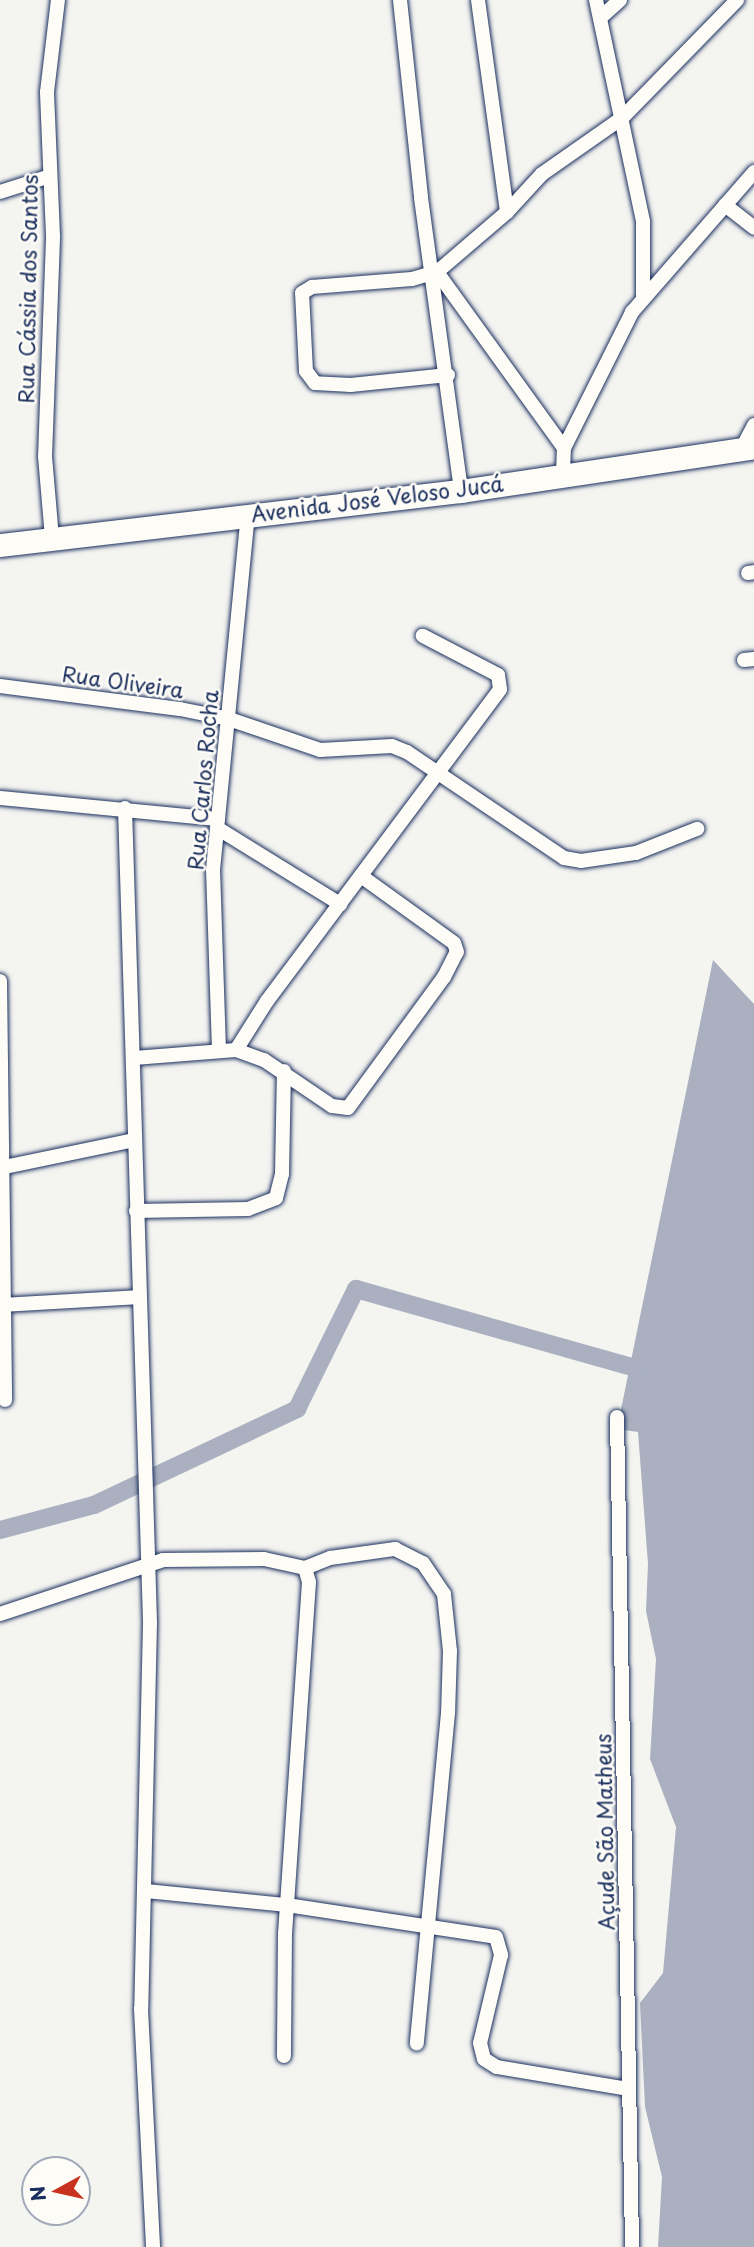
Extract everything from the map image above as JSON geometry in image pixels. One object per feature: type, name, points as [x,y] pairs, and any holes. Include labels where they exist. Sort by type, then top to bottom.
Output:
[{"type":"main road","name":"Avenida José Veloso Jucá","points":[[0,545],[461,491],[748,448]]},
{"type":"street","name":"Rua Cássia dos Santos","points":[[52,538],[45,457],[50,176],[47,92],[58,0]]},
{"type":"street","points":[[400,0],[461,491]]},
{"type":"street","points":[[478,0],[507,212]]},
{"type":"street","points":[[596,0],[643,222],[643,296]]},
{"type":"street","points":[[600,18],[620,0]]},
{"type":"street","points":[[448,375],[326,385],[316,383],[306,371],[300,299],[305,289],[434,273],[507,212],[542,174],[622,118],[737,0]]},
{"type":"street","points":[[564,474],[564,448],[643,296],[754,172]]},
{"type":"street","points":[[0,191],[50,176]]},
{"type":"street","points":[[725,205],[754,228]]},
{"type":"street","points":[[434,273],[564,448]]},
{"type":"street","points":[[748,448],[754,425]]},
{"type":"street","name":"Rua Carlos Rocha","points":[[219,1050],[214,870],[248,514]]},
{"type":"street","points":[[236,1050],[340,904],[498,693],[501,679],[424,636]]},
{"type":"street","name":"Rua Oliveira","points":[[0,686],[229,719],[320,750],[392,746],[438,772],[565,858],[581,861],[636,853],[664,846],[697,829]]},
{"type":"street","points":[[0,798],[125,808],[217,824],[340,904]]},
{"type":"street","points":[[125,808],[134,1058],[150,1761],[141,2009],[153,2247]]},
{"type":"street","points":[[134,1058],[236,1050],[284,1071],[332,1106],[348,1108],[455,960],[454,943],[361,876]]},
{"type":"street","points":[[0,981],[5,1400]]},
{"type":"street","points":[[136,1211],[248,1209],[276,1198],[282,1174],[284,1071]]},
{"type":"street","points":[[2,1168],[134,1140]]},
{"type":"street","points":[[2,1305],[138,1297]]},
{"type":"street","name":"Açude São Matheus","points":[[617,1417],[632,2247]]},
{"type":"street","points":[[0,1614],[147,1563],[193,1558],[264,1559],[305,1568],[330,1558],[395,1549],[423,1563],[444,1594],[450,1651],[448,1713],[431,1925],[417,2044]]},
{"type":"street","points":[[284,2056],[287,1905],[309,1582],[305,1568]]},
{"type":"street","points":[[146,1891],[287,1905],[496,1937],[500,1944],[480,2043],[489,2064],[628,2089]]},
{"type":"water","points":[[713,960],[754,1004],[754,2247],[658,2247],[662,2177],[645,2107],[640,2003],[663,1973],[676,1827],[650,1759],[656,1659],[646,1611],[648,1564],[638,1432],[617,1429]]},
{"type":"waterway","points":[[0,1530],[94,1505],[297,1409],[356,1289],[635,1368]]}]
